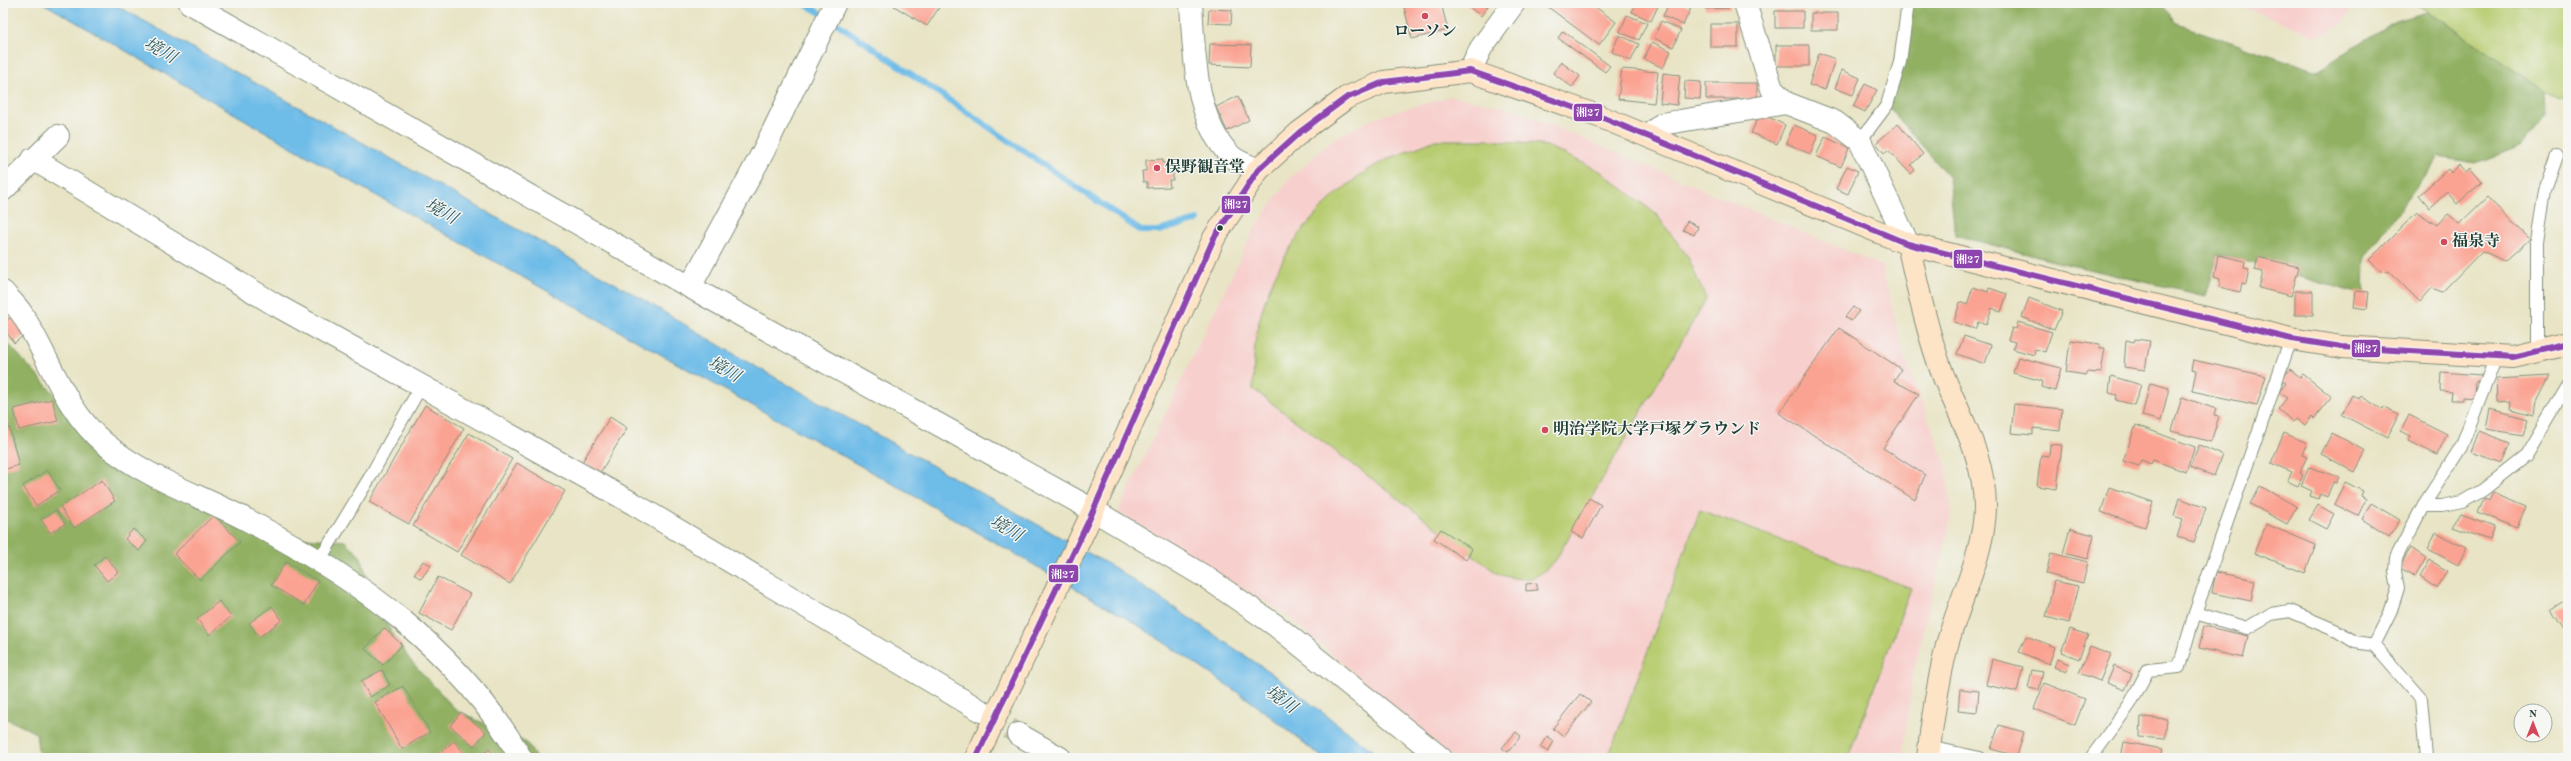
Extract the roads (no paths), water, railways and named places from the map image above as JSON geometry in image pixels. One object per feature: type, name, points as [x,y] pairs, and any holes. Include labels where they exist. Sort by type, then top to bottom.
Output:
[{"type":"main road","points":[[976,758],[1091,515],[1214,238],[1258,170],[1300,132],[1346,98],[1384,82],[1470,71],[1648,136],[1908,244],[2291,339],[2342,347],[2496,357],[2513,357],[2537,353],[2567,345]]},
{"type":"main road","points":[[1908,244],[1926,326],[1944,375],[1975,445],[1983,478],[1985,507],[1981,540],[1947,645],[1929,753]]},
{"type":"street","points":[[190,3],[1091,515],[1207,578],[1276,625],[1440,758]]},
{"type":"street","points":[[1191,3],[1204,112],[1220,144],[1233,157],[1258,170]]},
{"type":"street","points":[[1470,71],[1481,48],[1514,3]]},
{"type":"street","points":[[1745,3],[1772,89],[1786,103],[1835,122],[1860,141],[1908,244]]},
{"type":"street","points":[[690,287],[763,152],[832,10]]},
{"type":"street","points":[[1648,136],[1662,124],[1786,103]]},
{"type":"street","points":[[3,190],[58,136]]},
{"type":"street","points":[[33,159],[274,304],[634,504],[981,711]]},
{"type":"street","points":[[3,292],[21,312],[74,410],[103,443],[141,470],[248,521],[319,561],[429,642],[461,674],[509,736],[521,758]]},
{"type":"street","points":[[1018,734],[1060,758]]},
{"type":"lane","points":[[1860,141],[1887,105],[1900,62],[1908,3]]},
{"type":"lane","points":[[2537,353],[2537,241],[2545,190],[2557,156]]},
{"type":"lane","points":[[2091,758],[2130,704],[2148,670],[2179,667],[2195,613],[2291,339]]},
{"type":"lane","points":[[2374,645],[2390,613],[2398,588],[2395,571],[2396,558],[2423,506],[2461,447],[2496,357]]},
{"type":"lane","points":[[2423,506],[2442,506],[2462,502],[2483,490],[2526,456],[2568,385]]},
{"type":"lane","points":[[319,561],[370,477],[421,386]]},
{"type":"lane","points":[[2195,613],[2247,628],[2271,614],[2290,611],[2337,631],[2355,642],[2374,645],[2421,699],[2426,758]]},
{"type":"lane","points":[[1929,753],[1980,758]]},
{"type":"water","name":"境川","points":[[43,3],[112,3],[634,294],[744,360],[1115,568],[1271,673],[1382,758],[1323,758],[1252,702],[1135,623],[902,489],[361,187]]},
{"type":"waterway","points":[[803,3],[824,15]]},
{"type":"waterway","points":[[832,20],[1141,231],[1158,231],[1198,220]]},
{"type":"tunnel","points":[[981,711],[1018,734]]},
{"type":"place","name":"ローソン","points":[[1425,16]]},
{"type":"place","name":"俣野観音堂","points":[[1157,168]]},
{"type":"place","name":"福泉寺","points":[[2444,242]]},
{"type":"place","name":"明治学院大学戸塚グラウンド","points":[[1545,430]]}]
